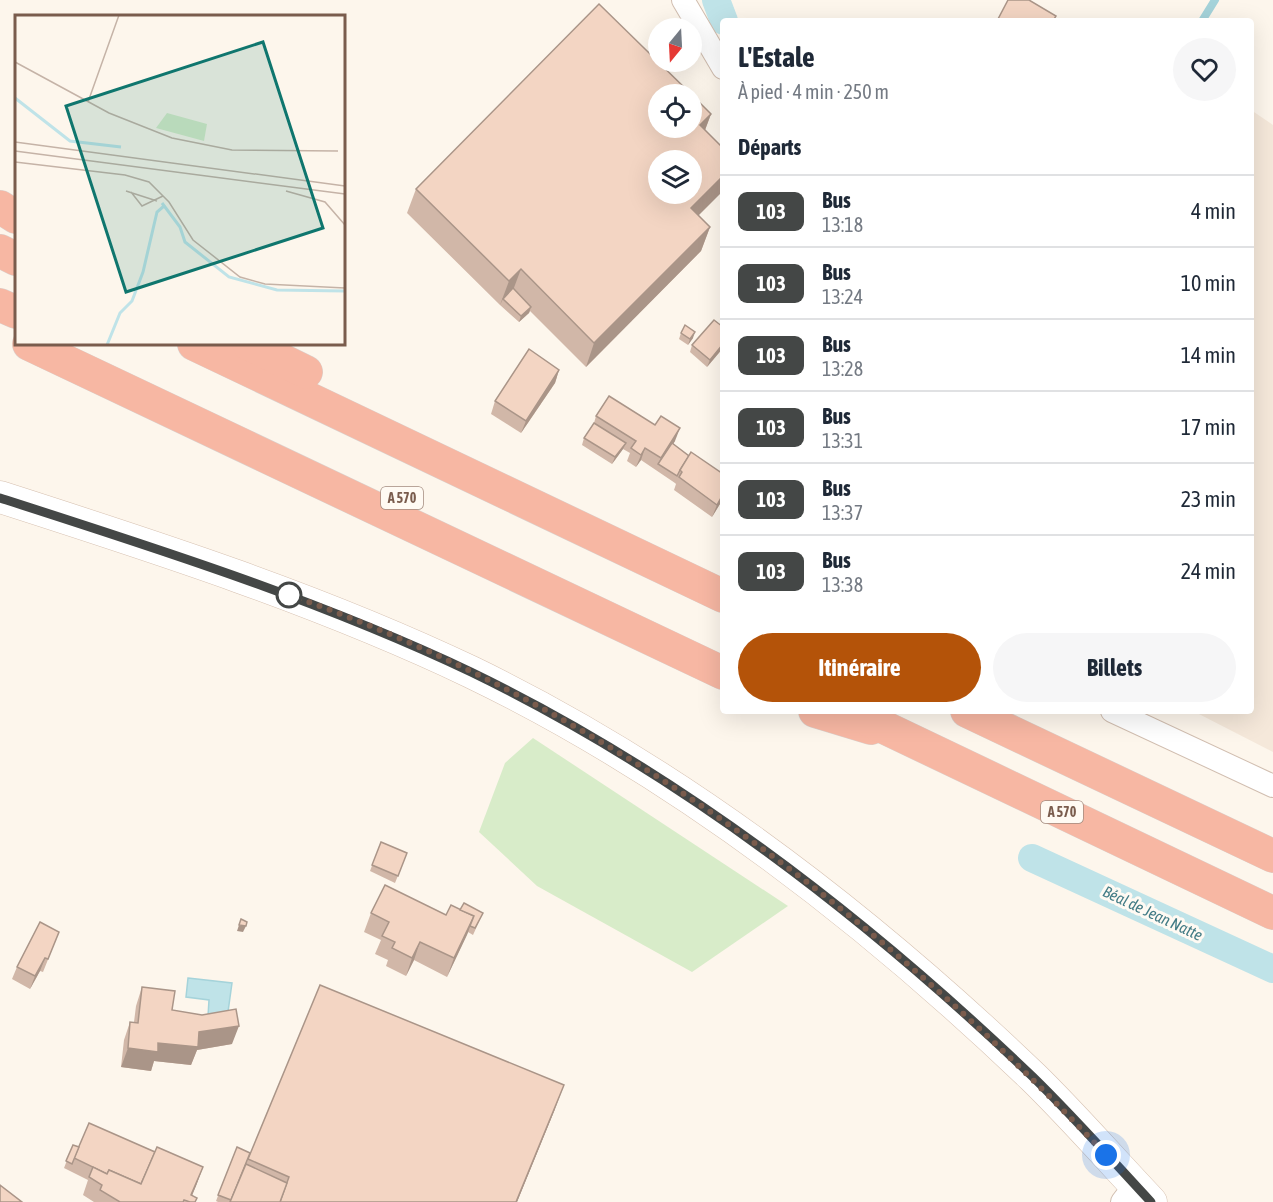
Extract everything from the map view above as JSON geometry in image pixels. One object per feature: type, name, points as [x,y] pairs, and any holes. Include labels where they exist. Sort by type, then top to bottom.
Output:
[{"type":"highway","points":[[0,207],[15,216]]},
{"type":"highway","points":[[0,251],[15,258]]},
{"type":"highway","points":[[0,304],[15,312]]},
{"type":"highway","points":[[0,330],[15,338]]},
{"type":"highway","points":[[31,345],[720,672]]},
{"type":"highway","name":"A 570","points":[[83,345],[720,650]]},
{"type":"highway","points":[[196,345],[720,594]]},
{"type":"highway","points":[[251,345],[531,484],[720,593]]},
{"type":"highway","points":[[825,714],[913,741]]},
{"type":"highway","name":"A 570","points":[[856,714],[1273,913]]},
{"type":"highway","points":[[972,714],[1273,856]]},
{"type":"main road","points":[[0,498],[155,547],[289,595],[471,672],[589,736],[715,814],[834,901],[927,980],[1034,1078],[1136,1196]]},
{"type":"street","points":[[683,0],[720,63]]},
{"type":"street","points":[[1118,714],[1273,786]]},
{"type":"shaded area","points":[[1254,112],[1273,125],[1273,752],[1199,714],[1254,714]]},
{"type":"green space","points":[[533,738],[788,906],[692,972],[537,886],[479,832],[505,763]]},
{"type":"water","points":[[188,978],[232,983],[227,1019],[208,1016],[209,1000],[186,997]]},
{"type":"building","points":[[1008,0],[1029,0],[1056,16],[1055,18],[999,18]]},
{"type":"building","points":[[599,4],[648,52],[648,72],[669,72],[681,84],[648,84],[648,138],[702,138],[702,127],[720,145],[720,179],[702,197],[702,150],[648,150],[648,204],[695,204],[691,208],[710,227],[594,343],[521,269],[509,281],[416,189]]},
{"type":"building","points":[[702,105],[711,114],[702,123]]},
{"type":"building","points":[[513,288],[531,307],[521,316],[503,299]]},
{"type":"building","points":[[714,320],[720,325],[720,348],[710,360],[692,345]]},
{"type":"building","points":[[685,325],[695,332],[690,339],[681,333]]},
{"type":"building","points":[[529,349],[559,370],[526,421],[495,401]]},
{"type":"building","points":[[609,396],[655,425],[661,416],[680,428],[661,458],[645,448],[641,455],[631,448],[636,441],[596,416]]},
{"type":"building","points":[[594,423],[626,443],[615,457],[584,438]]},
{"type":"building","points":[[672,443],[689,456],[677,476],[658,464]]},
{"type":"building","points":[[691,452],[720,472],[720,500],[717,505],[679,477],[682,472],[680,470]]},
{"type":"building","points":[[381,842],[407,853],[398,876],[372,865]]},
{"type":"building","points":[[385,885],[446,915],[451,905],[474,916],[454,958],[420,942],[412,958],[392,948],[395,942],[382,936],[389,922],[371,913]]},
{"type":"building","points":[[464,903],[483,913],[475,928],[470,926],[474,916],[460,910]]},
{"type":"building","points":[[241,919],[247,922],[246,926],[239,925]]},
{"type":"building","points":[[40,922],[59,932],[48,959],[45,958],[35,976],[17,967]]},
{"type":"building","points":[[320,985],[564,1085],[516,1202],[280,1202],[289,1177],[248,1159]]},
{"type":"building","points":[[142,987],[175,991],[172,1010],[202,1015],[236,1009],[239,1026],[199,1032],[198,1047],[158,1043],[158,1052],[128,1048],[130,1022],[138,1023]]},
{"type":"building","points":[[89,1123],[155,1152],[141,1184],[109,1170],[107,1174],[74,1158]]},
{"type":"building","points":[[73,1145],[79,1147],[72,1164],[66,1161]]},
{"type":"building","points":[[157,1147],[203,1167],[191,1195],[197,1198],[195,1202],[184,1200],[183,1202],[120,1202],[100,1190],[102,1185],[89,1177],[93,1167],[107,1174],[109,1170],[141,1184]]},
{"type":"building","points":[[237,1147],[250,1153],[231,1200],[218,1195]]},
{"type":"building","points":[[246,1164],[287,1183],[280,1202],[230,1202]]},
{"type":"building","points":[[0,1185],[22,1202],[0,1202]]},
{"type":"waterway","name":"Béal de Jean Natte","points":[[716,0],[723,18]]},
{"type":"waterway","points":[[1204,18],[1215,0]]},
{"type":"waterway","name":"Béal de Jean Natte","points":[[1032,858],[1273,969]]},
{"type":"bus line","name":"103","points":[[0,498],[155,547],[289,595],[471,672],[589,736],[715,814],[834,901],[927,980],[1034,1078],[1151,1202]]},
{"type":"route","points":[[289,595],[471,672],[589,736],[715,814],[834,901],[927,980],[1034,1078],[1106,1155]]}]
